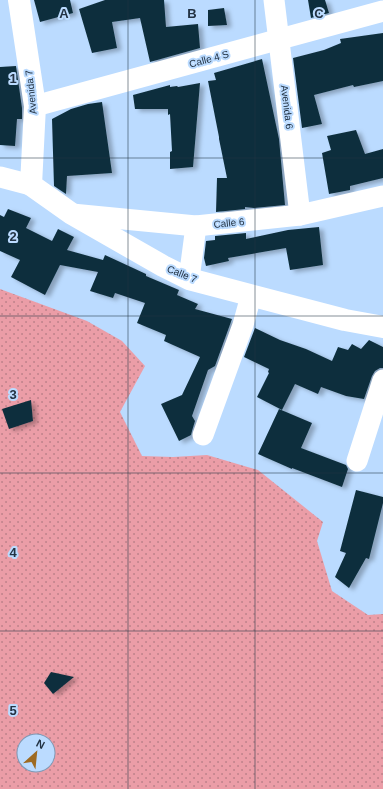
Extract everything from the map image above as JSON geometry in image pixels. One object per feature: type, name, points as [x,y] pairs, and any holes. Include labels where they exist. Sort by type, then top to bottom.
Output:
[{"type":"main road","name":"Avenida 7","points":[[19,0],[35,106],[31,185]]},
{"type":"main road","name":"Calle 7","points":[[31,185],[72,214],[163,266],[189,279],[345,320],[383,328]]},
{"type":"street","name":"Avenida 6","points":[[274,0],[300,215]]},
{"type":"street","name":"Calle 4 S","points":[[35,106],[383,11]]},
{"type":"street","name":"Calle 7","points":[[0,177],[31,185]]},
{"type":"street","name":"Calle 6","points":[[72,214],[196,226],[300,215],[383,196]]},
{"type":"street","points":[[189,279],[196,226]]},
{"type":"street","points":[[203,435],[232,355],[251,296]]},
{"type":"street","points":[[357,461],[383,380]]},
{"type":"shaded area","points":[[0,289],[87,321],[122,341],[145,366],[120,412],[142,456],[173,457],[207,455],[258,470],[323,522],[317,541],[332,591],[368,615],[383,614],[383,789],[0,789]]},
{"type":"building","points":[[34,0],[70,0],[73,13],[40,22]]},
{"type":"building","points":[[105,0],[164,0],[166,27],[198,24],[200,48],[150,62],[140,18],[112,22],[117,48],[92,53],[79,9]]},
{"type":"building","points":[[308,0],[325,0],[329,13],[311,18]]},
{"type":"building","points":[[224,8],[227,25],[208,26],[208,10]]},
{"type":"building","points":[[383,33],[383,81],[354,87],[353,85],[314,95],[322,124],[302,128],[293,58],[324,50],[341,43],[340,39]]},
{"type":"building","points":[[262,59],[279,139],[285,205],[254,208],[245,207],[245,209],[216,212],[217,178],[227,178],[208,81],[216,80],[214,73]]},
{"type":"building","points":[[16,66],[22,108],[22,119],[17,119],[15,146],[0,145],[0,67]]},
{"type":"building","points":[[200,83],[193,167],[170,169],[170,152],[172,151],[170,114],[168,115],[168,109],[135,109],[133,95],[170,85],[170,87],[178,87]]},
{"type":"building","points":[[102,102],[112,173],[67,176],[66,194],[54,186],[52,119],[71,109]]},
{"type":"building","points":[[356,130],[365,154],[383,149],[383,178],[350,186],[350,190],[329,194],[322,153],[331,150],[327,136]]},
{"type":"building","points":[[8,209],[31,218],[26,228],[52,241],[58,229],[74,237],[67,250],[103,260],[105,255],[146,274],[146,276],[179,290],[177,295],[198,304],[195,309],[232,319],[215,366],[208,370],[192,416],[195,421],[191,435],[179,441],[161,404],[182,395],[200,357],[164,341],[166,335],[137,323],[145,303],[115,293],[113,298],[90,291],[98,272],[60,265],[45,295],[11,277],[20,260],[0,251],[0,215],[4,217]]},
{"type":"building","points":[[319,227],[323,265],[290,270],[286,248],[228,258],[229,261],[206,266],[204,258],[206,241],[215,240],[215,236],[246,233],[246,239],[288,230]]},
{"type":"building","points":[[255,328],[332,361],[338,347],[348,350],[352,344],[361,349],[369,340],[383,347],[383,368],[375,371],[364,399],[346,396],[321,387],[318,394],[295,384],[282,410],[257,397],[269,373],[269,369],[244,357]]},
{"type":"building","points":[[31,400],[33,421],[9,429],[2,409]]},
{"type":"building","points":[[279,409],[312,423],[301,448],[346,465],[348,469],[342,487],[292,469],[258,454]]},
{"type":"building","points":[[356,490],[383,497],[383,503],[369,559],[366,558],[349,588],[335,577],[346,553],[340,551]]},
{"type":"building","points":[[51,672],[74,677],[53,694],[44,683]]}]
